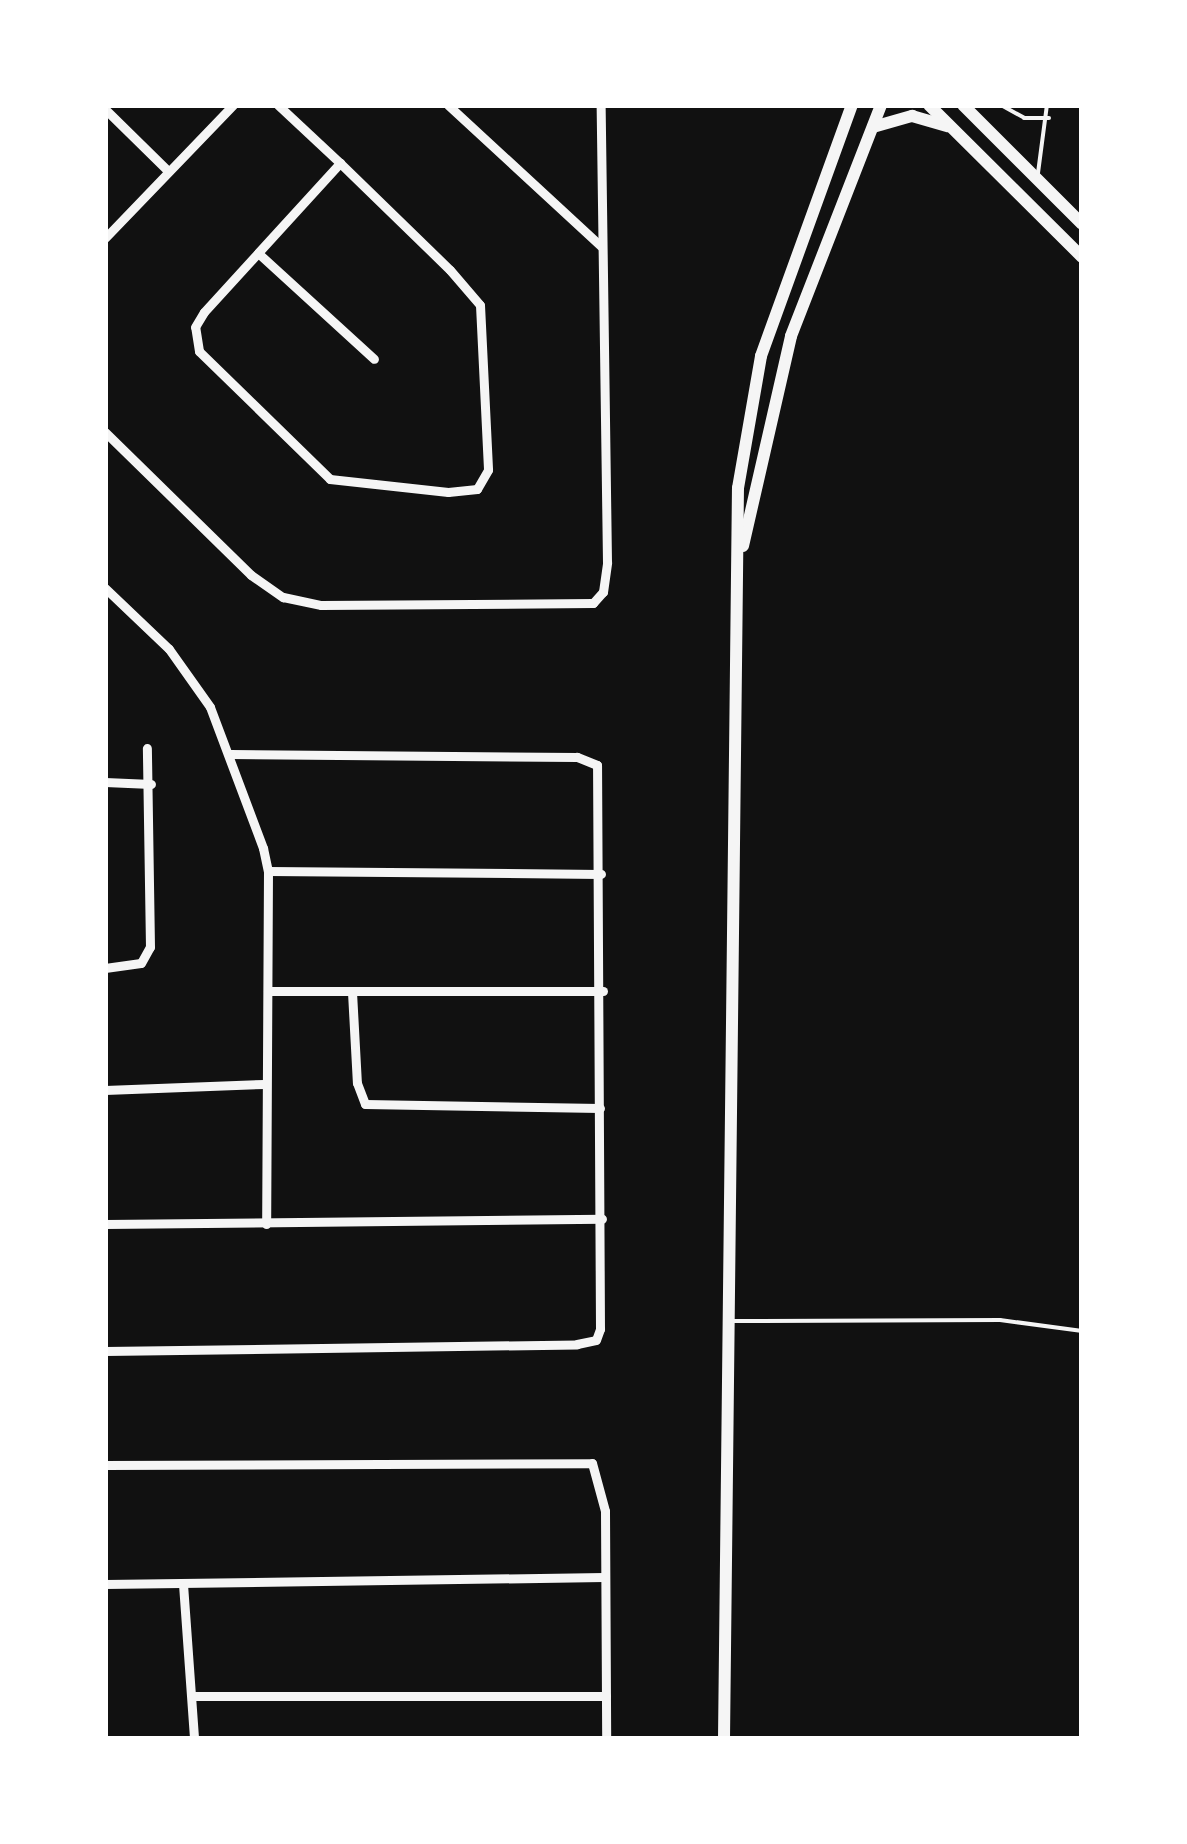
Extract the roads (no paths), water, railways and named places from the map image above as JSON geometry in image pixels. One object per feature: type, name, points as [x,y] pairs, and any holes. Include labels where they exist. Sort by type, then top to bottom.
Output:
[{"type":"main road","points":[[724,1739],[738,488],[758,372],[852,105]]},
{"type":"main road","points":[[740,553],[791,336],[880,105]]},
{"type":"main road","points":[[929,105],[1082,257]]},
{"type":"main road","points":[[963,105],[1082,224]]},
{"type":"main road","points":[[872,127],[904,116],[950,126]]},
{"type":"street","points":[[105,238],[233,105]]},
{"type":"street","points":[[278,105],[340,164],[480,305],[488,470],[480,486],[448,492],[330,479],[206,362],[196,344],[197,322],[340,164]]},
{"type":"street","points":[[448,105],[602,247]]},
{"type":"street","points":[[105,432],[251,575],[283,597],[322,606],[590,606],[606,582],[602,105]]},
{"type":"street","points":[[105,110],[167,170]]},
{"type":"street","points":[[258,253],[374,359]]},
{"type":"street","points":[[105,588],[194,682],[230,754],[268,871],[266,1224]]},
{"type":"street","points":[[105,968],[141,963],[150,946],[152,784],[146,748]]},
{"type":"street","points":[[105,1350],[590,1342],[601,1317],[600,770],[585,758],[230,754]]},
{"type":"street","points":[[105,782],[152,784]]},
{"type":"street","points":[[268,871],[600,874]]},
{"type":"street","points":[[268,992],[603,990]]},
{"type":"street","points":[[352,992],[357,1083],[365,1104],[600,1108]]},
{"type":"street","points":[[105,1090],[264,1084]]},
{"type":"street","points":[[105,1224],[602,1219]]},
{"type":"street","points":[[105,1465],[592,1463],[603,1484],[606,1739]]},
{"type":"street","points":[[105,1584],[604,1577]]},
{"type":"street","points":[[182,1584],[194,1739]]},
{"type":"street","points":[[192,1696],[606,1696]]},
{"type":"lane","points":[[1001,105],[1024,118],[1048,118]]},
{"type":"lane","points":[[1035,179],[1048,118],[1046,105]]},
{"type":"lane","points":[[728,1322],[1000,1320],[1082,1331]]}]
